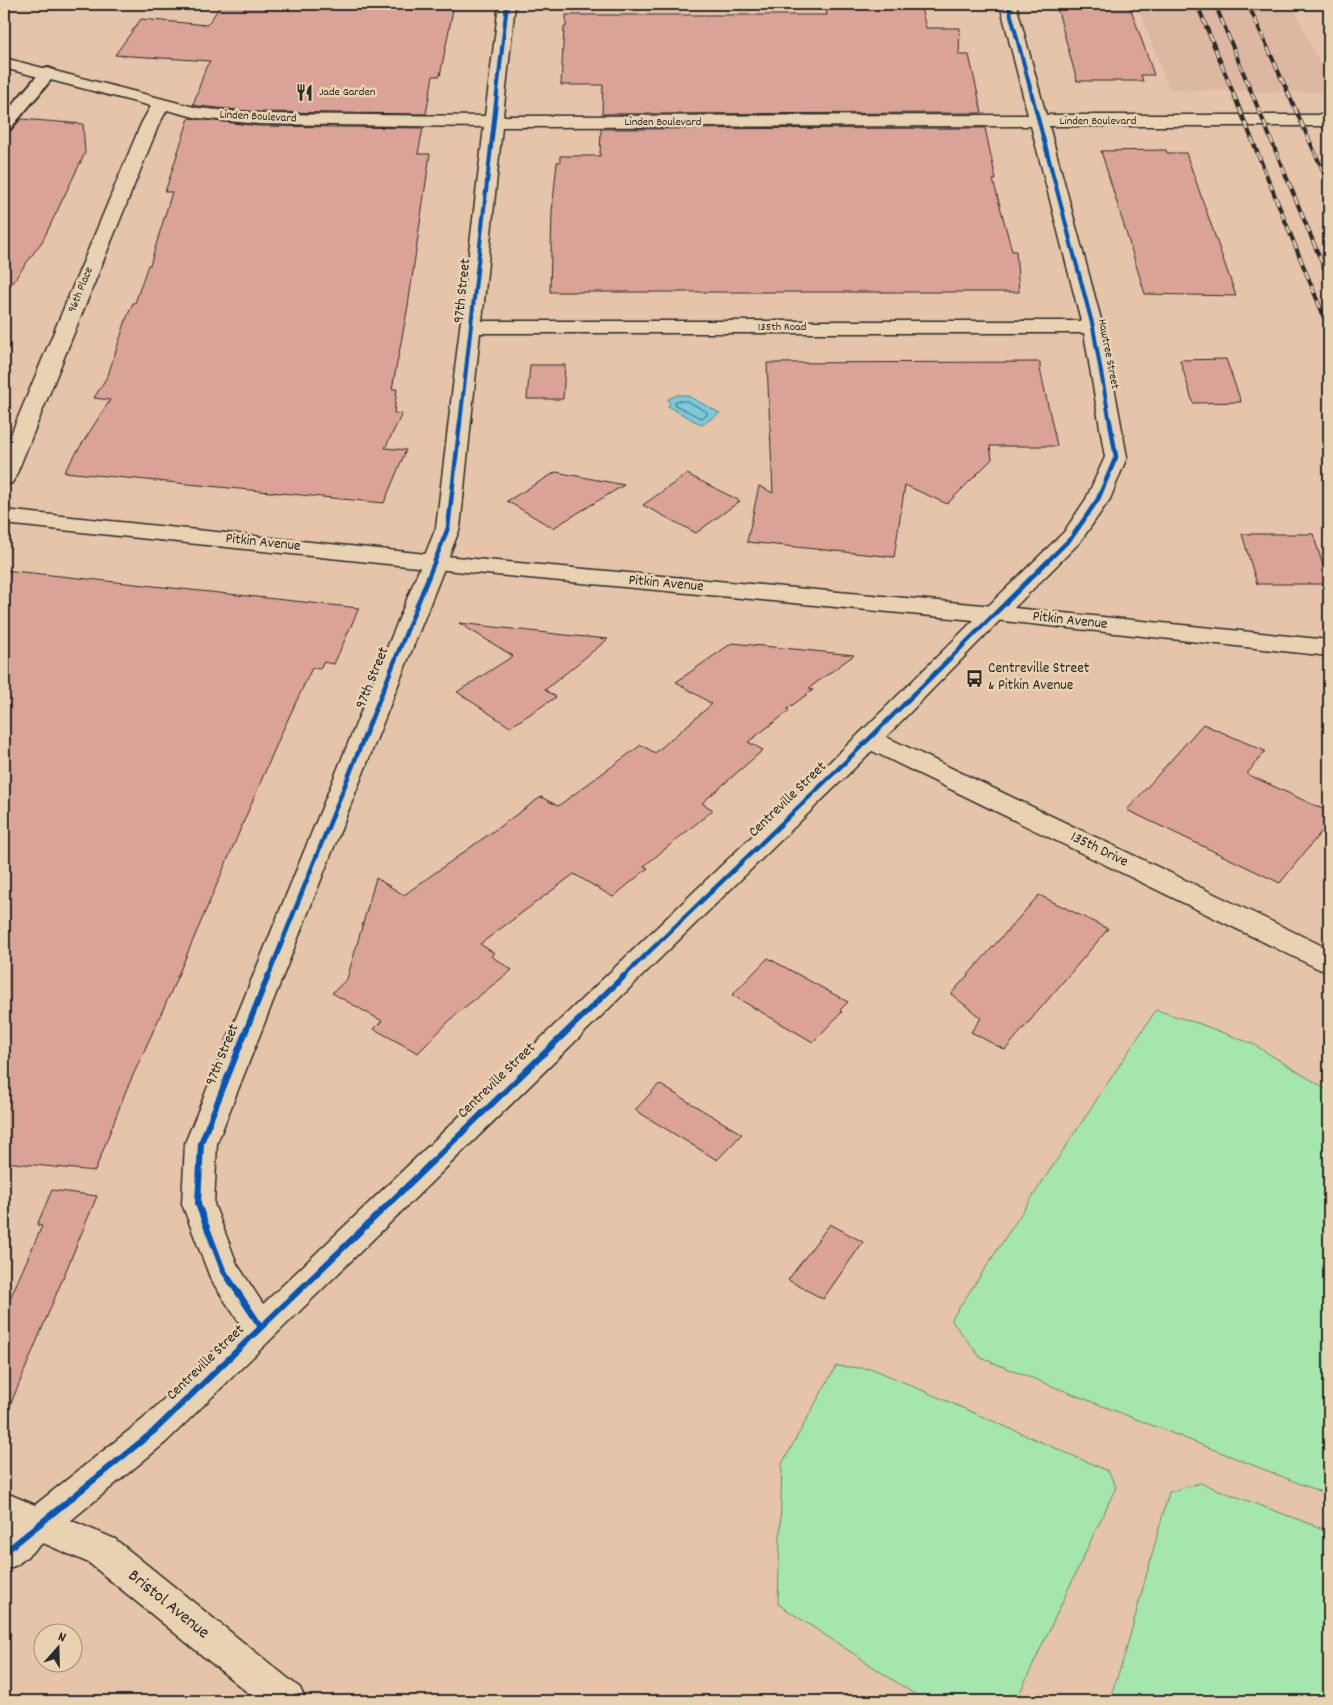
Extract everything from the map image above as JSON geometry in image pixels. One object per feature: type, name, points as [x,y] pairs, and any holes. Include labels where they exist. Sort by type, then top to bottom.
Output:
[{"type":"street","name":"97th Street","points":[[261,1326],[223,1270],[198,1204],[201,1143],[448,528],[507,4]]},
{"type":"street","name":"Hawtree Street","points":[[994,614],[1072,536],[1098,499],[1116,457],[1093,327],[1008,4]]},
{"type":"street","name":"Linden Boulevard","points":[[4,63],[198,113],[259,119],[493,122],[1329,120]]},
{"type":"street","name":"96th Place","points":[[4,478],[150,124],[161,104]]},
{"type":"street","name":"135th Road","points":[[471,327],[1093,327]]},
{"type":"street","name":"Pitkin Avenue","points":[[4,517],[1329,648]]},
{"type":"street","name":"Centreville Street","points":[[4,1552],[154,1431],[869,739],[994,614]]},
{"type":"street","name":"135th Drive","points":[[869,739],[1329,961]]},
{"type":"street","name":"Bristol Avenue","points":[[4,1508],[102,1551],[287,1701]]},
{"type":"lane","points":[[4,125],[48,73]]},
{"type":"shaded area","points":[[1137,4],[1292,4],[1329,84],[1329,93],[1169,89]]},
{"type":"green space","points":[[1156,1010],[1253,1044],[1329,1091],[1329,1495],[981,1358],[951,1320]]},
{"type":"green space","points":[[836,1366],[873,1369],[1108,1471],[1116,1487],[1016,1701],[925,1701],[778,1604],[782,1464]]},
{"type":"green space","points":[[1200,1483],[1329,1531],[1329,1701],[1109,1701],[1125,1654],[1169,1492]]},
{"type":"water","points":[[677,395],[686,395],[720,413],[702,425],[667,406],[670,405],[668,399]]},
{"type":"building","points":[[222,4],[454,4],[440,76],[433,76],[426,114],[259,112],[198,106],[193,105],[206,67],[210,61],[115,55],[141,19],[207,25]]},
{"type":"building","points":[[825,4],[920,4],[926,28],[960,28],[959,55],[969,55],[982,113],[602,114],[603,85],[561,85],[566,15],[827,15]]},
{"type":"building","points":[[1056,4],[1129,4],[1154,75],[1141,75],[1143,81],[1077,81]]},
{"type":"building","points":[[189,118],[259,126],[423,128],[418,154],[430,154],[408,306],[392,389],[397,389],[394,413],[402,414],[385,448],[406,450],[384,503],[64,472],[110,400],[94,398],[108,375],[127,317],[133,303],[135,303],[148,265],[150,265],[172,192],[165,192]]},
{"type":"building","points":[[21,119],[83,124],[85,153],[43,240],[4,294],[4,139]]},
{"type":"building","points":[[985,128],[996,180],[993,180],[1012,251],[1016,251],[1019,292],[550,292],[552,212],[557,162],[560,162],[560,156],[600,156],[601,129]]},
{"type":"building","points":[[1166,150],[1167,153],[1186,153],[1236,296],[1145,294],[1101,151]]},
{"type":"building","points":[[1226,359],[1241,402],[1193,403],[1180,360]]},
{"type":"building","points":[[1040,362],[1057,446],[990,446],[992,459],[947,504],[905,485],[894,557],[747,542],[759,486],[773,493],[767,363]]},
{"type":"building","points":[[530,365],[565,365],[563,399],[527,399]]},
{"type":"building","points":[[556,472],[624,485],[553,528],[507,501]]},
{"type":"building","points":[[687,474],[740,501],[696,533],[643,505]]},
{"type":"building","points":[[1242,534],[1313,534],[1329,584],[1257,584]]},
{"type":"building","points":[[4,570],[359,608],[334,664],[323,662],[320,669],[312,668],[282,732],[170,994],[125,1093],[95,1171],[4,1162]]},
{"type":"building","points":[[459,623],[608,639],[545,690],[556,697],[510,727],[457,692],[513,656]]},
{"type":"building","points":[[732,643],[854,655],[809,688],[813,690],[748,742],[763,750],[702,803],[713,810],[644,866],[648,868],[613,897],[574,874],[480,944],[494,953],[491,956],[512,970],[456,1014],[418,1053],[374,1029],[382,1021],[332,993],[347,979],[376,878],[404,895],[541,797],[558,806],[641,745],[655,753],[712,704],[676,682]]},
{"type":"building","points":[[1203,724],[1265,751],[1247,774],[1329,812],[1329,822],[1280,883],[1127,810]]},
{"type":"building","points":[[1039,895],[1108,929],[1005,1050],[971,1032],[981,1018],[951,994]]},
{"type":"building","points":[[768,958],[848,1002],[840,1010],[842,1012],[813,1042],[732,995]]},
{"type":"building","points":[[659,1084],[742,1134],[717,1160],[635,1110]]},
{"type":"building","points":[[52,1190],[97,1196],[4,1420],[4,1312],[42,1226],[37,1225]]},
{"type":"building","points":[[830,1224],[863,1242],[823,1299],[788,1280]]},
{"type":"railway","points":[[1197,4],[1329,329]]},
{"type":"railway","points":[[1215,4],[1329,280]]},
{"type":"railway","points":[[1248,4],[1329,184]]},
{"type":"cycle path","points":[[261,1327],[223,1270],[198,1204],[201,1143],[448,528],[507,4]]},
{"type":"cycle path","points":[[4,1553],[154,1431],[869,739],[1057,553],[1072,537],[1098,499],[1116,457],[1093,327],[1008,4]]},
{"type":"place","name":"Jade Garden","points":[[305,92]]},
{"type":"place","name":"Centreville Street & Pitkin Avenue","points":[[974,678]]}]
